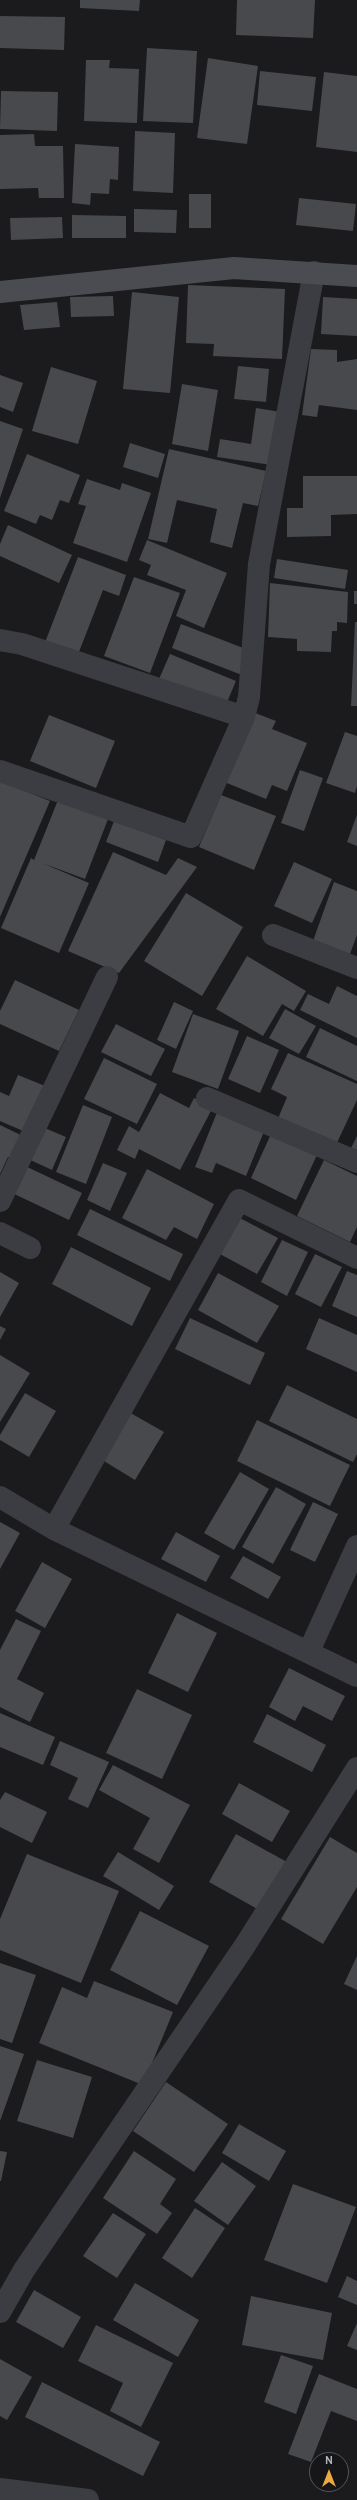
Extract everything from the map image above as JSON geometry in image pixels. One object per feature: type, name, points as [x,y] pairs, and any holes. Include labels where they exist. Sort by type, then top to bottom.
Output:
[{"type":"main road","points":[[0,292],[234,268],[314,272],[357,276]]},
{"type":"street","points":[[0,771],[191,836],[244,717],[249,697],[259,564],[314,272]]},
{"type":"street","points":[[0,640],[22,644],[244,717]]},
{"type":"street","points":[[274,936],[357,968]]},
{"type":"street","points":[[0,1201],[107,977]]},
{"type":"street","points":[[208,1098],[357,1162]]},
{"type":"street","points":[[54,1529],[239,1200],[357,1258]]},
{"type":"street","points":[[0,1233],[30,1248]]},
{"type":"street","points":[[0,1497],[54,1529],[309,1651],[357,1676]]},
{"type":"street","points":[[309,1651],[357,1546]]},
{"type":"street","points":[[0,2312],[24,2270],[244,1947],[357,1768]]},
{"type":"street","points":[[0,2489],[88,2500]]},
{"type":"building","points":[[80,0],[140,0],[139,11],[80,8]]},
{"type":"building","points":[[237,0],[315,0],[313,38],[236,35]]},
{"type":"building","points":[[0,16],[65,17],[64,50],[0,48]]},
{"type":"building","points":[[147,48],[197,51],[193,123],[143,121]]},
{"type":"building","points":[[208,58],[258,66],[247,144],[197,138]]},
{"type":"building","points":[[86,60],[110,60],[109,68],[139,69],[137,123],[84,121]]},
{"type":"building","points":[[260,71],[316,77],[312,111],[257,105]]},
{"type":"building","points":[[324,72],[357,76],[357,152],[316,147]]},
{"type":"building","points":[[1,91],[58,92],[57,131],[0,129]]},
{"type":"building","points":[[135,131],[175,133],[173,193],[133,191]]},
{"type":"building","points":[[34,134],[35,146],[63,146],[64,198],[39,198],[38,188],[0,189],[0,135]]},
{"type":"building","points":[[75,144],[119,147],[118,180],[110,179],[109,194],[91,193],[90,205],[72,203]]},
{"type":"building","points":[[189,194],[211,194],[211,228],[189,228]]},
{"type":"building","points":[[299,198],[356,204],[353,231],[296,225]]},
{"type":"building","points":[[134,209],[177,210],[176,233],[134,232]]},
{"type":"building","points":[[72,215],[126,216],[126,238],[72,238]]},
{"type":"building","points":[[62,217],[63,238],[11,240],[10,218]]},
{"type":"building","points":[[188,285],[285,289],[282,359],[213,356],[214,344],[186,343]]},
{"type":"building","points":[[132,292],[179,297],[170,393],[123,389]]},
{"type":"building","points":[[113,296],[114,316],[71,317],[70,297]]},
{"type":"building","points":[[323,297],[357,299],[357,336],[321,334]]},
{"type":"building","points":[[57,302],[60,327],[24,330],[20,305]]},
{"type":"building","points":[[311,349],[337,350],[337,362],[357,359],[357,410],[319,405],[317,417],[302,415]]},
{"type":"building","points":[[238,366],[269,369],[266,402],[234,399]]},
{"type":"building","points":[[51,367],[97,381],[78,444],[32,431]]},
{"type":"building","points":[[0,375],[23,383],[13,412],[0,407]]},
{"type":"building","points":[[182,384],[218,390],[208,451],[172,444]]},
{"type":"building","points":[[256,408],[281,412],[272,465],[217,457],[220,439],[251,444]]},
{"type":"building","points":[[0,421],[23,429],[0,498]]},
{"type":"building","points":[[130,443],[165,454],[158,478],[123,467]]},
{"type":"building","points":[[169,449],[266,471],[258,506],[243,503],[232,548],[210,542],[217,509],[177,500],[167,543],[148,539]]},
{"type":"building","points":[[27,454],[80,475],[69,503],[60,500],[52,520],[40,515],[36,524],[4,511]]},
{"type":"building","points":[[303,476],[357,476],[357,514],[331,515],[331,536],[287,537],[287,508],[303,508]]},
{"type":"building","points":[[87,479],[120,490],[122,483],[151,493],[127,562],[73,543],[86,506],[78,504]]},
{"type":"building","points":[[8,525],[72,555],[59,583],[0,556],[0,544]]},
{"type":"building","points":[[147,540],[227,573],[204,628],[176,616],[186,590],[147,575],[151,565],[139,560]]},
{"type":"building","points":[[78,557],[126,575],[119,596],[103,590],[77,657],[44,645]]},
{"type":"building","points":[[277,559],[348,570],[345,589],[274,578]]},
{"type":"building","points":[[134,577],[180,593],[150,673],[104,656]]},
{"type":"building","points":[[270,583],[348,592],[347,623],[337,622],[337,631],[332,631],[331,652],[297,651],[297,639],[268,637]]},
{"type":"building","points":[[354,591],[357,591],[357,604],[354,604]]},
{"type":"building","points":[[355,622],[357,622],[357,706],[351,706]]},
{"type":"building","points":[[181,624],[251,651],[242,675],[172,648]]},
{"type":"building","points":[[170,654],[236,681],[225,707],[159,679]]},
{"type":"building","points":[[250,711],[276,721],[272,729],[307,743],[287,791],[272,785],[266,799],[222,781]]},
{"type":"building","points":[[49,715],[115,741],[96,788],[30,761]]},
{"type":"building","points":[[345,732],[357,736],[357,786],[355,793],[326,783]]},
{"type":"building","points":[[300,770],[323,778],[304,831],[281,823]]},
{"type":"building","points":[[0,781],[50,801],[0,917]]},
{"type":"building","points":[[221,795],[276,816],[254,870],[199,847]]},
{"type":"building","points":[[58,800],[108,819],[85,879],[42,863],[89,883],[59,953],[1,928],[31,858],[34,860]]},
{"type":"building","points":[[357,815],[357,846],[347,842]]},
{"type":"building","points":[[114,821],[166,840],[158,862],[106,842]]},
{"type":"building","points":[[113,852],[166,875],[178,858],[197,867],[119,973],[68,951]]},
{"type":"building","points":[[294,862],[332,879],[312,923],[274,906]]},
{"type":"building","points":[[334,882],[357,891],[357,935],[350,954],[313,941]]},
{"type":"building","points":[[186,893],[243,927],[202,996],[144,961]]},
{"type":"building","points":[[247,956],[306,991],[294,1011],[282,1004],[263,1036],[216,1009]]},
{"type":"building","points":[[15,980],[79,1010],[59,1051],[0,1024],[0,1011]]},
{"type":"building","points":[[337,986],[357,996],[357,1038],[300,1010],[308,994],[329,1004]]},
{"type":"building","points":[[174,1002],[193,1011],[176,1049],[157,1040]]},
{"type":"building","points":[[285,1009],[316,1026],[299,1054],[269,1038]]},
{"type":"building","points":[[193,1014],[239,1031],[218,1089],[172,1072]]},
{"type":"building","points":[[116,1024],[165,1049],[151,1076],[101,1052]]},
{"type":"building","points":[[320,1028],[357,1046],[357,1081],[306,1057]]},
{"type":"building","points":[[247,1036],[279,1050],[260,1093],[228,1079]]},
{"type":"building","points":[[288,1053],[357,1084],[357,1100],[335,1147],[277,1121],[287,1097],[271,1089]]},
{"type":"building","points":[[104,1058],[157,1084],[137,1124],[84,1099]]},
{"type":"building","points":[[18,1075],[50,1088],[30,1134],[0,1121],[0,1092],[9,1096]]},
{"type":"building","points":[[160,1093],[189,1108],[194,1098],[213,1107],[180,1170],[139,1149],[135,1159],[117,1150],[129,1126],[139,1132]]},
{"type":"building","points":[[83,1105],[112,1117],[86,1184],[56,1172]]},
{"type":"building","points":[[218,1110],[265,1129],[246,1176],[216,1163],[212,1173],[195,1167]]},
{"type":"building","points":[[0,1125],[27,1138],[17,1160],[8,1157],[0,1174]]},
{"type":"building","points":[[40,1126],[66,1137],[52,1170],[26,1158]]},
{"type":"building","points":[[271,1134],[317,1155],[296,1200],[251,1178]]},
{"type":"building","points":[[357,1136],[357,1150],[351,1148]]},
{"type":"building","points":[[324,1160],[357,1176],[357,1227],[350,1242],[297,1216]]},
{"type":"building","points":[[103,1163],[127,1173],[110,1211],[87,1200]]},
{"type":"building","points":[[21,1164],[82,1193],[69,1220],[8,1191]]},
{"type":"building","points":[[147,1169],[214,1204],[197,1239],[174,1227],[166,1240],[122,1218]]},
{"type":"building","points":[[90,1209],[183,1254],[170,1281],[77,1235]]},
{"type":"building","points":[[238,1217],[278,1238],[257,1274],[218,1253]]},
{"type":"building","points":[[282,1240],[308,1252],[287,1296],[261,1282]]},
{"type":"building","points":[[71,1247],[151,1288],[132,1326],[52,1284]]},
{"type":"building","points":[[315,1254],[342,1267],[321,1307],[295,1294]]},
{"type":"building","points":[[347,1271],[357,1275],[357,1317],[332,1306]]},
{"type":"building","points":[[0,1272],[19,1283],[0,1317]]},
{"type":"building","points":[[218,1273],[279,1306],[257,1343],[198,1310]]},
{"type":"building","points":[[190,1318],[265,1353],[250,1385],[175,1349]]},
{"type":"building","points":[[319,1318],[357,1335],[357,1372],[306,1349]]},
{"type":"building","points":[[0,1326],[6,1329],[0,1340]]},
{"type":"building","points":[[0,1355],[30,1373],[0,1422]]},
{"type":"building","points":[[287,1385],[357,1419],[357,1454],[353,1462],[269,1421]]},
{"type":"building","points":[[25,1393],[56,1411],[29,1457],[0,1440],[0,1435]]},
{"type":"building","points":[[127,1411],[164,1432],[135,1480],[99,1458]]},
{"type":"building","points":[[257,1420],[350,1465],[330,1506],[237,1461]]},
{"type":"building","points":[[240,1472],[269,1489],[234,1550],[204,1533]]},
{"type":"building","points":[[276,1487],[306,1504],[273,1564],[242,1547]]},
{"type":"building","points":[[313,1502],[338,1514],[315,1562],[290,1550]]},
{"type":"building","points":[[0,1522],[20,1533],[0,1569]]},
{"type":"building","points":[[176,1532],[220,1556],[206,1582],[161,1559]]},
{"type":"building","points":[[243,1556],[281,1577],[268,1599],[230,1578]]},
{"type":"building","points":[[42,1562],[72,1579],[45,1628],[15,1611]]},
{"type":"building","points":[[177,1613],[217,1633],[188,1692],[148,1673]]},
{"type":"building","points":[[16,1619],[41,1631],[17,1679],[44,1693],[30,1722],[0,1707],[0,1650]]},
{"type":"building","points":[[289,1668],[345,1696],[332,1721],[303,1706],[295,1721],[269,1707]]},
{"type":"building","points":[[137,1689],[192,1715],[162,1779],[106,1753]]},
{"type":"building","points":[[0,1713],[55,1737],[43,1765],[0,1747]]},
{"type":"building","points":[[267,1714],[326,1745],[312,1772],[253,1742]]},
{"type":"building","points":[[60,1741],[109,1762],[88,1808],[68,1799],[78,1778],[50,1765]]},
{"type":"building","points":[[113,1765],[190,1805],[159,1863],[133,1849],[150,1818],[99,1790]]},
{"type":"building","points":[[239,1783],[290,1811],[272,1842],[222,1814]]},
{"type":"building","points":[[5,1792],[47,1812],[32,1843],[0,1827],[0,1800]]},
{"type":"building","points":[[236,1834],[287,1862],[261,1911],[209,1882]]},
{"type":"building","points":[[330,1837],[357,1853],[357,1887],[323,1944],[281,1919]]},
{"type":"building","points":[[118,1852],[174,1886],[159,1910],[103,1876]]},
{"type":"building","points":[[27,1854],[119,1891],[81,1983],[0,1950],[0,1919]]},
{"type":"building","points":[[140,1911],[209,1946],[177,2005],[110,1970]]},
{"type":"building","points":[[357,1956],[357,1990],[344,1984]]},
{"type":"building","points":[[0,1963],[36,1975],[12,2043],[0,2039]]},
{"type":"building","points":[[94,1981],[173,2012],[143,2085],[39,2043],[62,1987],[87,1998]]},
{"type":"building","points":[[0,2046],[24,2054],[0,2121]]},
{"type":"building","points":[[37,2060],[92,2077],[73,2138],[17,2121]]},
{"type":"building","points":[[166,2082],[228,2124],[194,2172],[133,2131]]},
{"type":"building","points":[[239,2124],[286,2151],[269,2181],[222,2153]]},
{"type":"building","points":[[0,2151],[7,2152],[1,2181],[0,2181]]},
{"type":"building","points":[[134,2151],[176,2179],[160,2204],[172,2213],[157,2234],[103,2198]]},
{"type":"building","points":[[222,2162],[256,2186],[228,2225],[194,2201]]},
{"type":"building","points":[[293,2184],[356,2207],[327,2283],[264,2260]]},
{"type":"building","points":[[195,2208],[225,2228],[192,2278],[162,2258]]},
{"type":"building","points":[[113,2213],[146,2234],[117,2278],[83,2256]]},
{"type":"building","points":[[347,2276],[357,2281],[357,2305],[338,2297]]},
{"type":"building","points":[[135,2283],[199,2320],[178,2357],[113,2320]]},
{"type":"building","points":[[34,2290],[81,2317],[63,2348],[16,2322]]},
{"type":"building","points":[[251,2296],[332,2313],[323,2360],[242,2345]]},
{"type":"building","points":[[357,2323],[357,2350],[347,2346]]},
{"type":"building","points":[[96,2325],[173,2363],[141,2427],[110,2411],[123,2383],[78,2361]]},
{"type":"building","points":[[281,2355],[313,2366],[296,2414],[264,2402]]},
{"type":"building","points":[[0,2359],[32,2377],[7,2420],[0,2416]]},
{"type":"building","points":[[319,2374],[357,2389],[357,2421],[331,2411],[315,2452],[309,2452],[309,2461],[288,2454]]},
{"type":"building","points":[[42,2382],[160,2442],[143,2476],[25,2417]]}]
